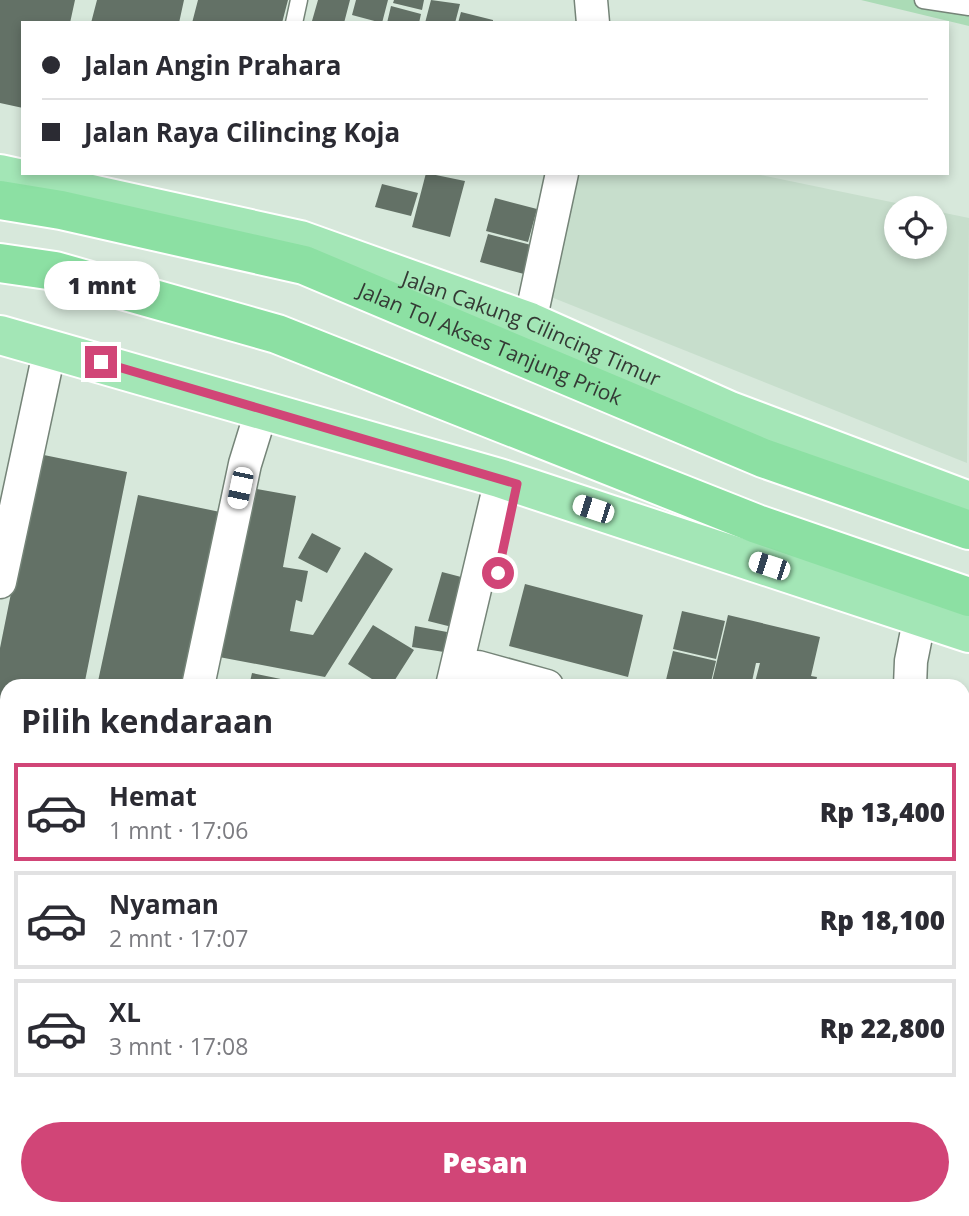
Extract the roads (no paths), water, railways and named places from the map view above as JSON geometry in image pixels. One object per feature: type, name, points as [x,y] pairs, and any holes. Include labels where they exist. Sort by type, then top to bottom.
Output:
[{"type":"highway","name":"Jalan Cakung Cilincing Timur","points":[[0,174],[300,240],[530,322],[730,411],[969,501]]},
{"type":"highway","name":"Jalan Tol Akses Tanjung Priok","points":[[0,200],[61,210],[304,265],[763,458],[969,530]]},
{"type":"highway","points":[[0,263],[55,271],[277,334],[757,524],[969,597]]},
{"type":"highway","points":[[0,335],[509,482],[969,633]]},
{"type":"street","points":[[591,0],[593,21]]},
{"type":"street","points":[[530,322],[562,175]]},
{"type":"street","points":[[0,582],[50,348]]},
{"type":"street","points":[[199,679],[245,464],[262,409]]},
{"type":"street","points":[[476,677],[509,482]]},
{"type":"street","points":[[454,679],[509,482]]},
{"type":"street","points":[[910,679],[920,616]]},
{"type":"lane","points":[[294,21],[299,0]]},
{"type":"lane","points":[[923,0],[969,7]]}]
